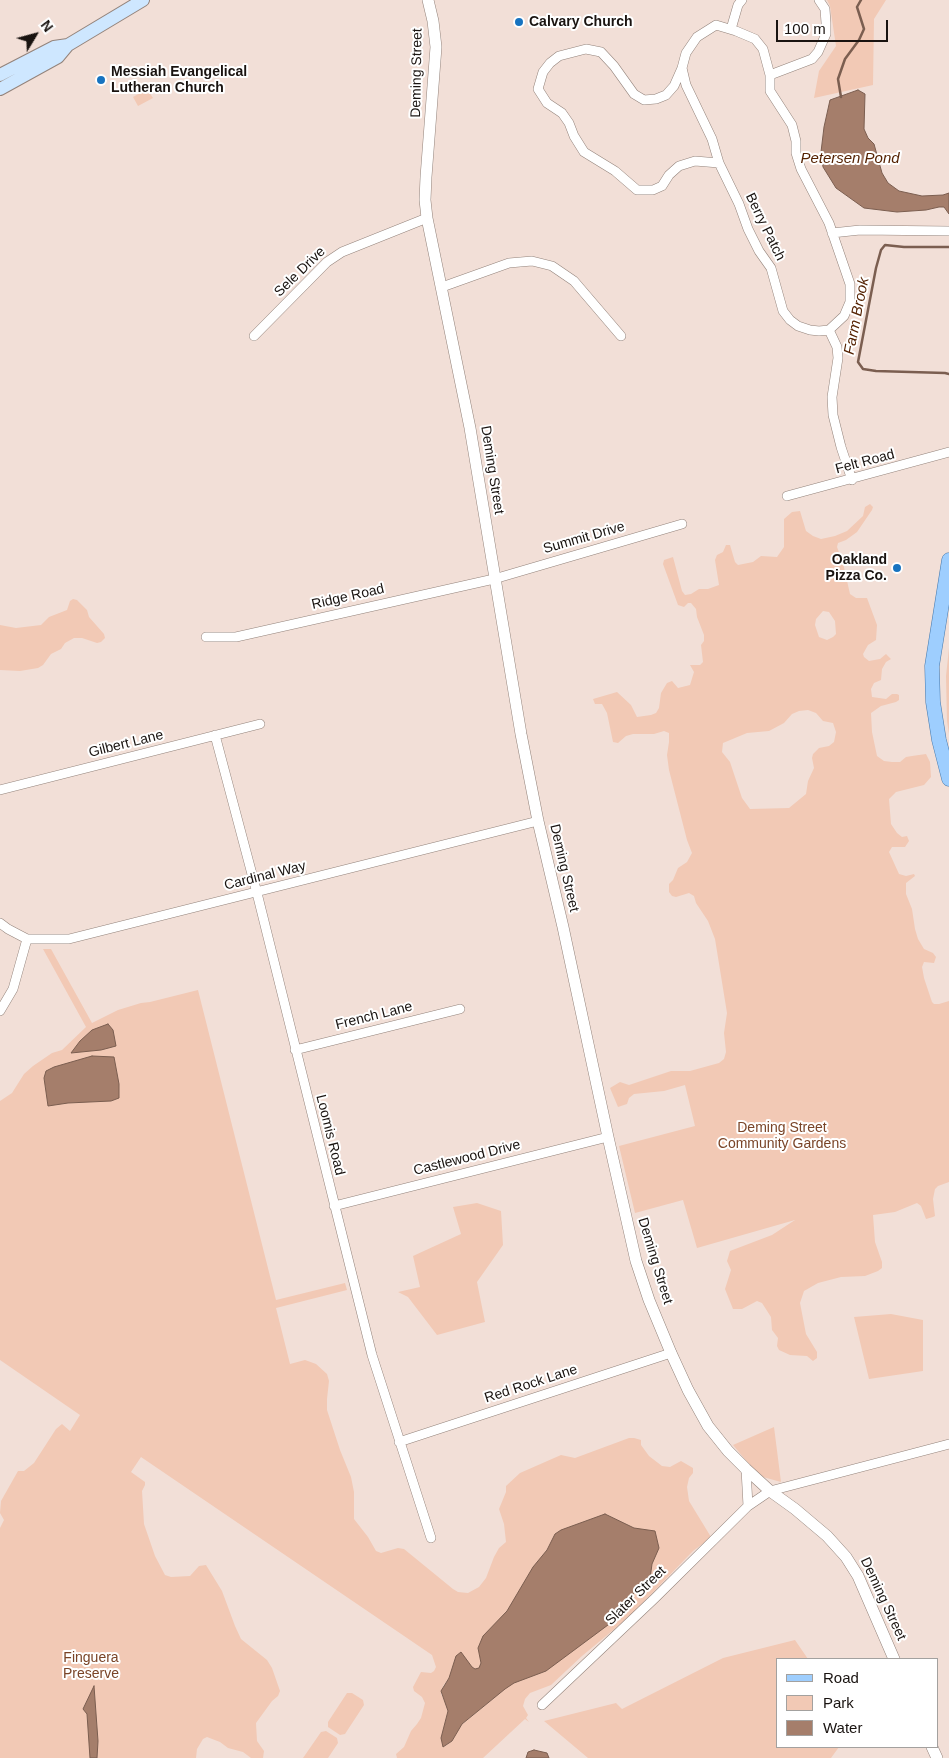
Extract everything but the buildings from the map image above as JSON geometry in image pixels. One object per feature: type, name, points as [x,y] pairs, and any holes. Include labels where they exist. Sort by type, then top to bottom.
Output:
[{"type":"main road","points":[[0,89],[58,57],[68,45],[143,0]]},
{"type":"main road","points":[[0,75],[54,46],[68,45]]},
{"type":"main road","points":[[949,560],[932,666],[933,702],[936,723],[949,779]]},
{"type":"street","name":"Deming Street","points":[[428,0],[436,47],[426,177],[428,218],[470,428],[494,579],[538,821],[636,1261],[671,1353],[688,1390],[708,1426],[728,1451],[746,1469],[770,1491],[808,1520],[846,1557],[858,1576],[894,1658]]},
{"type":"street","points":[[731,29],[738,6],[742,0]]},
{"type":"street","points":[[770,75],[812,59],[818,52],[826,34],[825,9],[819,0]]},
{"type":"street","points":[[720,163],[695,161],[679,166],[662,186],[652,190],[638,190],[616,172],[584,152],[562,113],[547,103],[538,90],[543,72],[559,56],[586,49],[600,52],[614,66],[634,94],[644,100],[656,99],[666,95],[674,86],[686,53],[697,37],[716,25],[755,39],[763,50],[770,75],[770,91],[792,125],[796,141],[796,154],[801,169],[812,188],[832,234],[850,284],[850,302],[844,316],[828,330],[837,347],[838,358],[832,397],[833,415],[852,480]]},
{"type":"street","name":"Berry Patch","points":[[682,68],[686,85],[712,140],[748,228],[759,251],[771,268],[783,310],[790,320],[798,326],[819,332],[828,330]]},
{"type":"street","name":"Sele Drive","points":[[254,336],[327,262],[342,252],[428,218]]},
{"type":"street","points":[[832,234],[860,230],[949,231]]},
{"type":"street","points":[[442,287],[509,263],[532,261],[552,266],[574,281],[621,336]]},
{"type":"street","name":"Felt Road","points":[[787,496],[852,480],[949,452]]},
{"type":"street","name":"Summit Drive","points":[[494,579],[682,524]]},
{"type":"street","name":"Ridge Road","points":[[206,637],[236,637],[494,579]]},
{"type":"street","name":"Gilbert Lane","points":[[0,790],[260,724]]},
{"type":"street","name":"Loomis Road","points":[[215,736],[372,1355],[430,1538]]},
{"type":"street","name":"Cardinal Way","points":[[27,940],[69,940],[538,821]]},
{"type":"street","points":[[0,923],[27,940],[13,989],[0,1011]]},
{"type":"street","name":"French Lane","points":[[295,1050],[460,1008]]},
{"type":"street","name":"Castlewood Drive","points":[[334,1206],[608,1137]]},
{"type":"street","name":"Red Rock Lane","points":[[399,1442],[671,1353]]},
{"type":"street","name":"Slater Street","points":[[542,1705],[655,1598],[748,1506],[770,1491],[949,1444]]},
{"type":"street","points":[[746,1469],[748,1506]]},
{"type":"green space","points":[[827,0],[886,0],[874,19],[873,85],[814,98],[819,71],[836,46],[830,6]]},
{"type":"green space","points":[[147,89],[153,98],[138,106],[133,97]]},
{"type":"green space","name":"Deming Street Community Gardens","points":[[870,504],[873,507],[857,532],[838,543],[837,547],[843,563],[850,594],[856,598],[867,598],[877,625],[876,640],[868,645],[863,654],[864,657],[869,661],[880,659],[886,654],[891,659],[886,662],[882,669],[881,680],[874,683],[871,689],[872,697],[886,699],[892,694],[899,695],[899,700],[896,702],[881,706],[871,713],[872,732],[877,756],[884,761],[900,762],[906,757],[926,754],[930,762],[931,777],[924,785],[896,792],[889,799],[891,824],[897,833],[902,837],[907,836],[909,841],[905,847],[892,847],[889,852],[899,874],[906,876],[914,874],[915,876],[906,883],[906,894],[912,909],[918,939],[924,949],[933,953],[936,957],[934,963],[924,962],[922,967],[932,1002],[939,1004],[949,1001],[949,1182],[935,1189],[933,1199],[935,1216],[933,1217],[926,1219],[921,1206],[917,1203],[895,1212],[873,1215],[875,1242],[882,1262],[882,1268],[865,1276],[841,1277],[818,1283],[804,1291],[800,1303],[806,1334],[817,1352],[817,1358],[813,1361],[807,1356],[790,1355],[779,1350],[777,1346],[778,1338],[772,1330],[771,1317],[762,1303],[757,1301],[742,1309],[733,1309],[725,1289],[731,1270],[727,1261],[730,1251],[772,1235],[795,1220],[697,1248],[683,1200],[635,1213],[619,1146],[695,1126],[685,1085],[664,1091],[634,1094],[629,1098],[627,1104],[618,1107],[610,1088],[620,1082],[629,1085],[671,1071],[690,1071],[719,1063],[724,1059],[726,1052],[724,1033],[727,1013],[715,939],[708,921],[696,903],[694,896],[689,893],[676,897],[672,896],[669,892],[669,884],[673,880],[678,868],[687,862],[692,853],[669,770],[667,755],[669,733],[664,731],[654,734],[633,734],[626,736],[618,743],[613,742],[607,713],[602,704],[595,704],[593,699],[617,692],[631,705],[637,717],[651,715],[656,713],[659,708],[661,693],[667,683],[672,681],[678,688],[690,685],[694,672],[690,665],[700,665],[703,662],[701,645],[704,641],[704,635],[696,609],[691,603],[684,607],[678,605],[663,564],[664,560],[673,557],[682,591],[685,595],[691,594],[699,589],[708,589],[719,585],[715,560],[717,555],[723,552],[726,545],[730,545],[735,562],[738,565],[753,562],[761,556],[777,557],[784,547],[784,519],[792,512],[800,511],[806,531],[821,539],[847,531],[863,516],[865,507]],"holes":[[[823,611],[829,612],[835,621],[836,634],[827,640],[819,637],[815,625],[816,619]],[[808,710],[816,713],[823,721],[833,723],[836,732],[834,742],[829,746],[819,748],[813,754],[814,768],[808,781],[806,794],[789,808],[750,809],[742,798],[730,762],[722,752],[723,743],[747,733],[769,731],[784,723],[792,714]]]},
{"type":"green space","points":[[73,599],[77,600],[87,610],[89,617],[104,634],[105,638],[101,642],[97,643],[82,638],[74,638],[65,643],[61,649],[51,654],[43,665],[38,668],[20,671],[0,670],[0,625],[16,628],[41,625],[49,617],[67,610],[70,601]]},
{"type":"green space","points":[[949,648],[949,734],[946,676]]},
{"type":"green space","name":"Finguera Preserve","points":[[43,949],[51,949],[92,1023],[118,1010],[198,990],[276,1300],[345,1283],[347,1290],[276,1308],[290,1364],[305,1360],[316,1364],[327,1374],[329,1381],[327,1410],[351,1477],[354,1492],[354,1519],[376,1551],[381,1553],[398,1548],[404,1549],[453,1589],[458,1592],[468,1593],[479,1587],[486,1578],[499,1548],[506,1542],[504,1524],[499,1509],[506,1492],[506,1486],[520,1473],[561,1455],[575,1458],[629,1438],[641,1440],[641,1445],[649,1456],[662,1466],[670,1467],[681,1461],[693,1468],[693,1473],[689,1478],[687,1487],[689,1501],[711,1537],[693,1551],[630,1616],[551,1685],[530,1693],[525,1699],[523,1706],[528,1715],[526,1718],[529,1722],[525,1719],[483,1758],[397,1758],[396,1754],[404,1747],[411,1731],[421,1718],[425,1703],[422,1697],[414,1691],[413,1687],[421,1672],[431,1673],[434,1671],[436,1667],[432,1655],[141,1457],[131,1472],[145,1482],[142,1491],[144,1524],[155,1556],[165,1575],[171,1577],[190,1576],[199,1566],[206,1565],[222,1591],[241,1639],[267,1660],[272,1668],[280,1691],[256,1723],[257,1741],[264,1751],[263,1758],[251,1758],[243,1752],[228,1748],[220,1742],[207,1737],[203,1739],[197,1749],[196,1758],[0,1758],[0,1528],[4,1520],[0,1513],[1,1501],[18,1471],[24,1471],[34,1463],[56,1429],[62,1424],[70,1431],[80,1415],[0,1360],[0,1101],[12,1093],[24,1074],[33,1066],[52,1053],[62,1050],[86,1027]],"holes":[[[452,1670],[494,1698],[460,1726],[452,1741],[444,1747],[444,1732],[448,1711],[441,1694],[443,1686]]]},
{"type":"green space","points":[[477,1203],[501,1211],[503,1245],[477,1282],[485,1322],[437,1335],[408,1297],[398,1292],[420,1287],[413,1256],[461,1234],[453,1207]]},
{"type":"green space","points":[[891,1314],[923,1320],[923,1371],[869,1379],[854,1317]]},
{"type":"green space","points":[[774,1427],[781,1482],[763,1477],[733,1445]]},
{"type":"green space","points":[[795,1640],[807,1658],[776,1658],[776,1748],[838,1748],[831,1758],[588,1758],[544,1721],[616,1703],[622,1709],[723,1658]]},
{"type":"green space","points":[[347,1693],[352,1693],[363,1700],[364,1705],[345,1734],[340,1735],[328,1727],[328,1722]]},
{"type":"green space","points":[[326,1731],[337,1738],[338,1743],[328,1758],[303,1758],[321,1732]]},
{"type":"water","name":"Petersen Pond","points":[[858,90],[865,94],[864,129],[868,138],[874,144],[882,173],[888,183],[899,191],[922,196],[949,193],[949,214],[944,207],[897,212],[864,208],[836,188],[823,167],[821,152],[830,100]]},
{"type":"water","points":[[108,1024],[113,1030],[116,1046],[101,1050],[71,1053],[92,1030]]},
{"type":"water","points":[[92,1056],[114,1057],[119,1084],[119,1098],[111,1101],[48,1106],[44,1078],[46,1071]]},
{"type":"water","points":[[605,1514],[634,1528],[655,1531],[659,1548],[652,1564],[650,1579],[631,1596],[627,1607],[612,1622],[546,1671],[514,1683],[505,1689],[462,1724],[452,1741],[443,1747],[441,1738],[448,1711],[441,1691],[449,1678],[456,1656],[461,1652],[472,1667],[475,1669],[479,1668],[481,1663],[478,1648],[483,1636],[507,1611],[533,1567],[547,1550],[555,1534]]},
{"type":"water","points":[[94,1686],[98,1741],[97,1758],[90,1758],[87,1714],[83,1709]]},
{"type":"water","points":[[534,1750],[547,1753],[549,1758],[526,1758],[528,1752]]},
{"type":"waterway","name":"Farm Brook","points":[[841,97],[838,79],[845,59],[859,40],[864,29],[857,7],[861,0]]},
{"type":"waterway","name":"Farm Brook","points":[[949,247],[885,245],[881,250],[858,362],[863,369],[876,371],[949,374]]},
{"type":"place","name":"Calvary Church","points":[[519,22]]},
{"type":"place","name":"Messiah Evangelical Lutheran Church","points":[[101,80]]},
{"type":"place","name":"Oakland Pizza Co.","points":[[897,568]]}]
